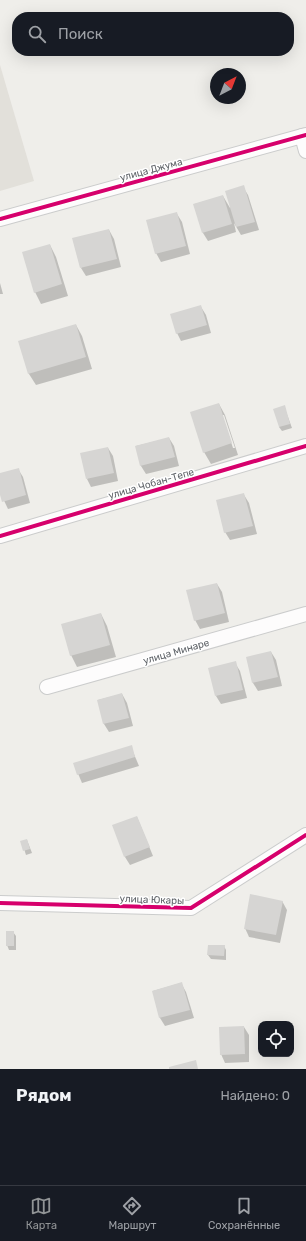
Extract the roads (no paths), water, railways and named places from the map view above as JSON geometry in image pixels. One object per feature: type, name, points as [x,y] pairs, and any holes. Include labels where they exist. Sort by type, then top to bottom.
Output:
[{"type":"street","points":[[304,136],[306,151]]},
{"type":"street","name":"улица Джума","points":[[0,219],[304,136]]},
{"type":"street","name":"улица Чобан-Тепе","points":[[0,536],[306,446]]},
{"type":"street","name":"улица Минаре","points":[[47,688],[306,614]]},
{"type":"street","name":"улица Юкары","points":[[0,903],[191,908],[306,834]]}]
